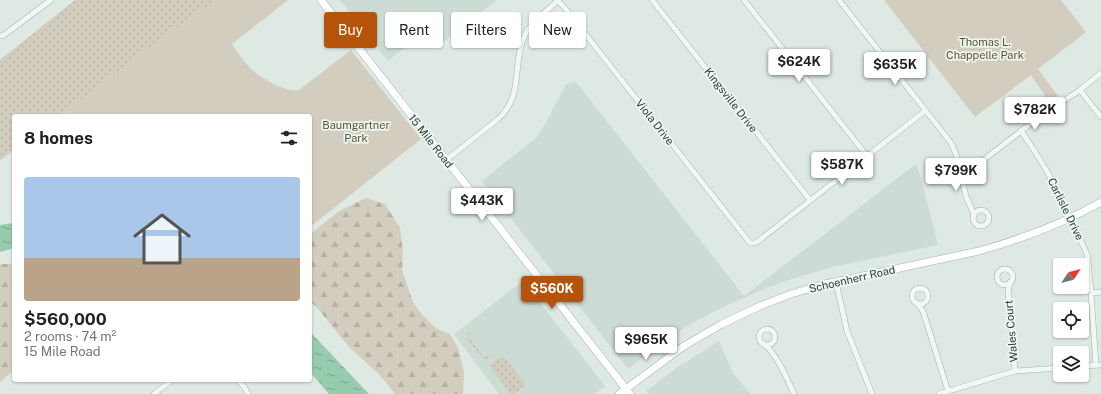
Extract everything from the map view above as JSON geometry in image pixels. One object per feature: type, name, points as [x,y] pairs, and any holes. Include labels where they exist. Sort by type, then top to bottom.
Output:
[{"type":"main road","name":"15 Mile Road","points":[[321,0],[628,391]]},
{"type":"main road","name":"Schoenherr Road","points":[[619,394],[628,391],[684,346],[735,317],[776,299],[836,282],[1001,245],[1038,232],[1101,202]]},
{"type":"street","points":[[1,36],[4,36],[51,0]]},
{"type":"street","points":[[446,160],[497,120],[510,105],[514,92],[522,42],[536,19],[558,0]]},
{"type":"street","name":"Viola Drive","points":[[558,0],[749,242],[752,244],[757,242],[810,200]]},
{"type":"street","name":"Kingsville Drive","points":[[652,0],[810,200]]},
{"type":"street","points":[[744,0],[867,156]]},
{"type":"street","points":[[839,0],[949,140],[960,169],[966,196],[974,216],[974,222],[978,225],[984,225],[988,222],[989,217],[987,213],[983,210],[978,211],[971,207]]},
{"type":"street","points":[[960,169],[975,165],[1038,118],[1080,90],[1101,73]]},
{"type":"street","points":[[1080,90],[1101,117]]},
{"type":"street","points":[[810,200],[925,110]]},
{"type":"street","name":"Carlisle Drive","points":[[1021,131],[1047,171],[1087,254],[1099,365]]},
{"type":"street","points":[[974,216],[974,214],[978,211]]},
{"type":"street","name":"Wales Court","points":[[1008,292],[1002,284],[999,283],[997,278],[998,273],[1002,270],[1008,270],[1011,273],[1012,278],[1008,292],[1014,371]]},
{"type":"street","points":[[836,282],[847,331],[872,394]]},
{"type":"street","name":"Wales Court","points":[[1002,284],[1006,285],[1010,282]]},
{"type":"street","points":[[923,311],[928,297],[923,289],[918,289],[912,294],[913,300],[923,311],[948,391]]},
{"type":"street","points":[[1091,293],[1101,292]]},
{"type":"street","points":[[917,303],[921,304],[926,302]]},
{"type":"street","points":[[771,351],[774,337],[773,333],[769,330],[764,330],[760,333],[760,341],[771,351],[794,394]]},
{"type":"street","points":[[764,344],[773,342]]},
{"type":"street","points":[[1089,366],[1099,365]]},
{"type":"street","points":[[940,394],[1014,371],[1053,368]]},
{"type":"street","points":[[154,394],[169,382]]},
{"type":"street","points":[[240,382],[248,394]]},
{"type":"shaded area","points":[[340,0],[497,0],[482,12],[451,12],[451,36],[443,42],[443,12],[385,12],[385,48],[404,48],[388,61],[377,47],[377,12],[349,12]]},
{"type":"shaded area","points":[[576,82],[744,296],[916,164],[938,245],[837,266],[766,288],[725,306],[689,325],[628,369],[482,181],[537,137],[566,84]]},
{"type":"shaded area","points":[[523,281],[605,386],[595,394],[499,394],[454,334]]},
{"type":"shaded area","points":[[719,341],[733,373],[750,394],[649,394],[646,391],[678,367]]},
{"type":"green space","points":[[75,0],[215,0],[63,114],[12,114],[12,151],[0,160],[0,60]]},
{"type":"green space","name":"Baumgartner Park","points":[[215,0],[288,0],[232,44],[249,67],[258,75],[272,83],[294,91],[299,90],[351,50],[421,139],[312,225],[312,114],[63,114]]},
{"type":"green space","name":"Thomas L. Chappelle Park","points":[[884,0],[1061,0],[1086,32],[1038,69],[1058,96],[1049,102],[1031,75],[975,117]]},
{"type":"green space","points":[[366,198],[385,204],[400,228],[403,251],[402,270],[413,302],[423,316],[437,329],[450,334],[458,348],[464,372],[463,394],[395,394],[379,374],[350,348],[312,303],[312,232],[341,210]]},
{"type":"green space","points":[[0,264],[12,264],[12,372],[0,382]]},
{"type":"green space","points":[[470,331],[471,333],[468,337],[484,357],[488,355],[490,357],[486,359],[482,357],[467,339],[467,334]]},
{"type":"green space","points":[[498,358],[505,358],[526,385],[514,394],[511,394],[490,367],[490,365]]},
{"type":"water","points":[[12,223],[12,249],[0,252],[0,225]]},
{"type":"water","points":[[312,334],[369,394],[329,394],[312,374]]}]
